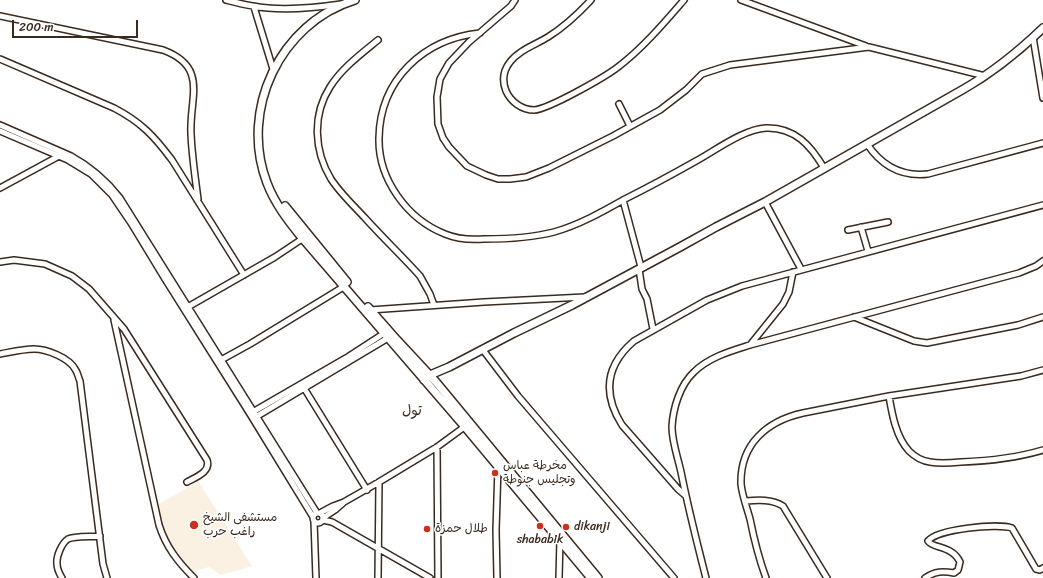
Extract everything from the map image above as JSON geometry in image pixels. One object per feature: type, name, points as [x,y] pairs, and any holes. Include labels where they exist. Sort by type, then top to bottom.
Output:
[{"type":"street","points":[[226,0],[254,7],[281,8],[326,6],[355,0]]},
{"type":"street","points":[[515,0],[503,14],[449,62],[440,79],[437,97],[437,117],[443,138],[455,155],[468,166],[498,179],[510,180],[526,177],[558,164],[660,110],[686,90],[702,74],[730,65],[869,47]]},
{"type":"street","points":[[591,0],[564,26],[516,56],[509,63],[504,74],[504,84],[508,95],[515,104],[526,109],[539,109],[570,95],[617,68],[664,23],[684,0]]},
{"type":"street","points":[[741,0],[869,47],[985,76]]},
{"type":"street","points":[[345,3],[319,17],[303,30],[286,49],[273,69],[265,91],[258,133],[260,157],[264,175],[270,191],[279,206],[305,237],[387,334],[433,384],[525,493],[592,578]]},
{"type":"street","points":[[254,7],[273,69]]},
{"type":"street","points":[[0,16],[163,50],[182,59],[192,75],[194,85],[191,133],[198,200]]},
{"type":"street","points":[[427,378],[587,297],[765,202],[985,76],[1017,52],[1043,28]]},
{"type":"street","points":[[480,33],[465,35],[440,44],[422,54],[406,68],[393,86],[382,113],[379,139],[380,151],[391,185],[404,205],[420,219],[445,234],[483,240],[529,236],[553,232],[576,224],[739,137],[761,128],[777,128],[800,138],[813,150],[824,168]]},
{"type":"street","points":[[1033,38],[1043,98]]},
{"type":"street","points":[[378,40],[342,71],[325,96],[318,119],[317,136],[319,152],[335,184],[420,276],[434,305]]},
{"type":"street","points":[[0,59],[114,108],[138,122],[172,160],[244,275]]},
{"type":"street","points":[[619,104],[630,126]]},
{"type":"street","points":[[0,125],[60,154],[91,174],[112,195],[186,308],[253,415],[316,516],[317,523],[344,502]]},
{"type":"street","points":[[0,131],[60,154]]},
{"type":"street","points":[[867,144],[878,158],[886,164],[898,171],[918,175],[934,173],[1043,143]]},
{"type":"street","points":[[0,188],[60,154]]},
{"type":"street","points":[[623,200],[640,268],[642,289],[647,299],[653,329]]},
{"type":"street","points":[[765,202],[801,269]]},
{"type":"street","points":[[686,496],[663,473],[622,425],[617,417],[610,396],[610,380],[614,364],[634,340],[692,307],[724,292],[801,269],[1043,205]]},
{"type":"street","points":[[848,230],[888,222]]},
{"type":"street","points":[[861,227],[868,251]]},
{"type":"street","points":[[186,308],[244,275],[305,237]]},
{"type":"street","points":[[0,262],[14,260],[34,262],[62,270],[89,289],[124,329],[206,460],[207,465],[204,472],[187,482]]},
{"type":"street","points":[[706,578],[672,431],[676,402],[686,381],[693,372],[703,364],[718,356],[750,345],[1019,273],[1036,266],[1043,261]]},
{"type":"street","points":[[750,345],[783,304],[789,292],[793,272]]},
{"type":"street","points":[[346,285],[370,310],[387,334]]},
{"type":"street","points":[[221,360],[250,344],[346,285]]},
{"type":"street","points":[[370,310],[587,297]]},
{"type":"street","points":[[186,308],[221,360],[253,415]]},
{"type":"street","points":[[854,317],[914,341],[927,343],[1005,328],[1034,321],[1043,317]]},
{"type":"street","points":[[114,318],[159,525],[170,550],[178,562],[194,578]]},
{"type":"street","points":[[253,415],[387,334]]},
{"type":"street","points":[[0,354],[35,349],[50,352],[71,363],[76,370],[80,381],[103,564],[107,578]]},
{"type":"street","points":[[483,350],[518,396],[674,578]]},
{"type":"street","points":[[433,384],[449,367]]},
{"type":"street","points":[[766,578],[755,542],[741,485],[747,451],[765,429],[791,416],[889,396],[1021,376],[1043,370]]},
{"type":"street","points":[[253,415],[304,388],[318,377]]},
{"type":"street","points":[[304,388],[367,490]]},
{"type":"street","points":[[889,396],[897,430],[905,446],[914,455],[929,462],[941,464],[992,460],[1016,457],[1043,450]]},
{"type":"street","points":[[316,516],[367,490],[437,447],[467,425]]},
{"type":"street","points":[[437,447],[438,578]]},
{"type":"street","points":[[497,578],[500,465]]},
{"type":"street","points":[[378,578],[379,482]]},
{"type":"street","points":[[746,501],[767,501],[778,503],[783,506],[827,578]]},
{"type":"street","points":[[316,516],[322,515],[316,540]]},
{"type":"street","points":[[316,516],[316,578]]},
{"type":"street","points":[[322,520],[330,521],[430,578]]},
{"type":"street","points":[[925,578],[937,572],[943,571],[954,573],[958,570],[960,562],[954,553],[928,541],[932,537],[959,529],[1012,528],[1036,569],[1040,570],[1043,568]]},
{"type":"street","points":[[62,578],[56,562],[64,543],[72,538],[100,536]]},
{"type":"street","points":[[559,578],[561,538]]},
{"type":"street","points":[[561,538],[598,578]]},
{"type":"shaded area","name":"مستشفى الشيخ راغب حرب","points":[[198,481],[252,566],[221,575],[209,567],[191,572],[178,560],[169,545],[159,519],[158,505]]},
{"type":"place","name":"مخرطة عباس وتجليس جنوطة","points":[[495,473]]},
{"type":"place","name":"مستشفى الشيخ راغب حرب","points":[[194,525]]},
{"type":"place","name":"shababik","points":[[540,526]]},
{"type":"place","name":"dikanji","points":[[566,527]]},
{"type":"place","name":"طلال حمزة","points":[[427,529]]},
{"type":"district","name":"تول","points":[[412,411]]}]
